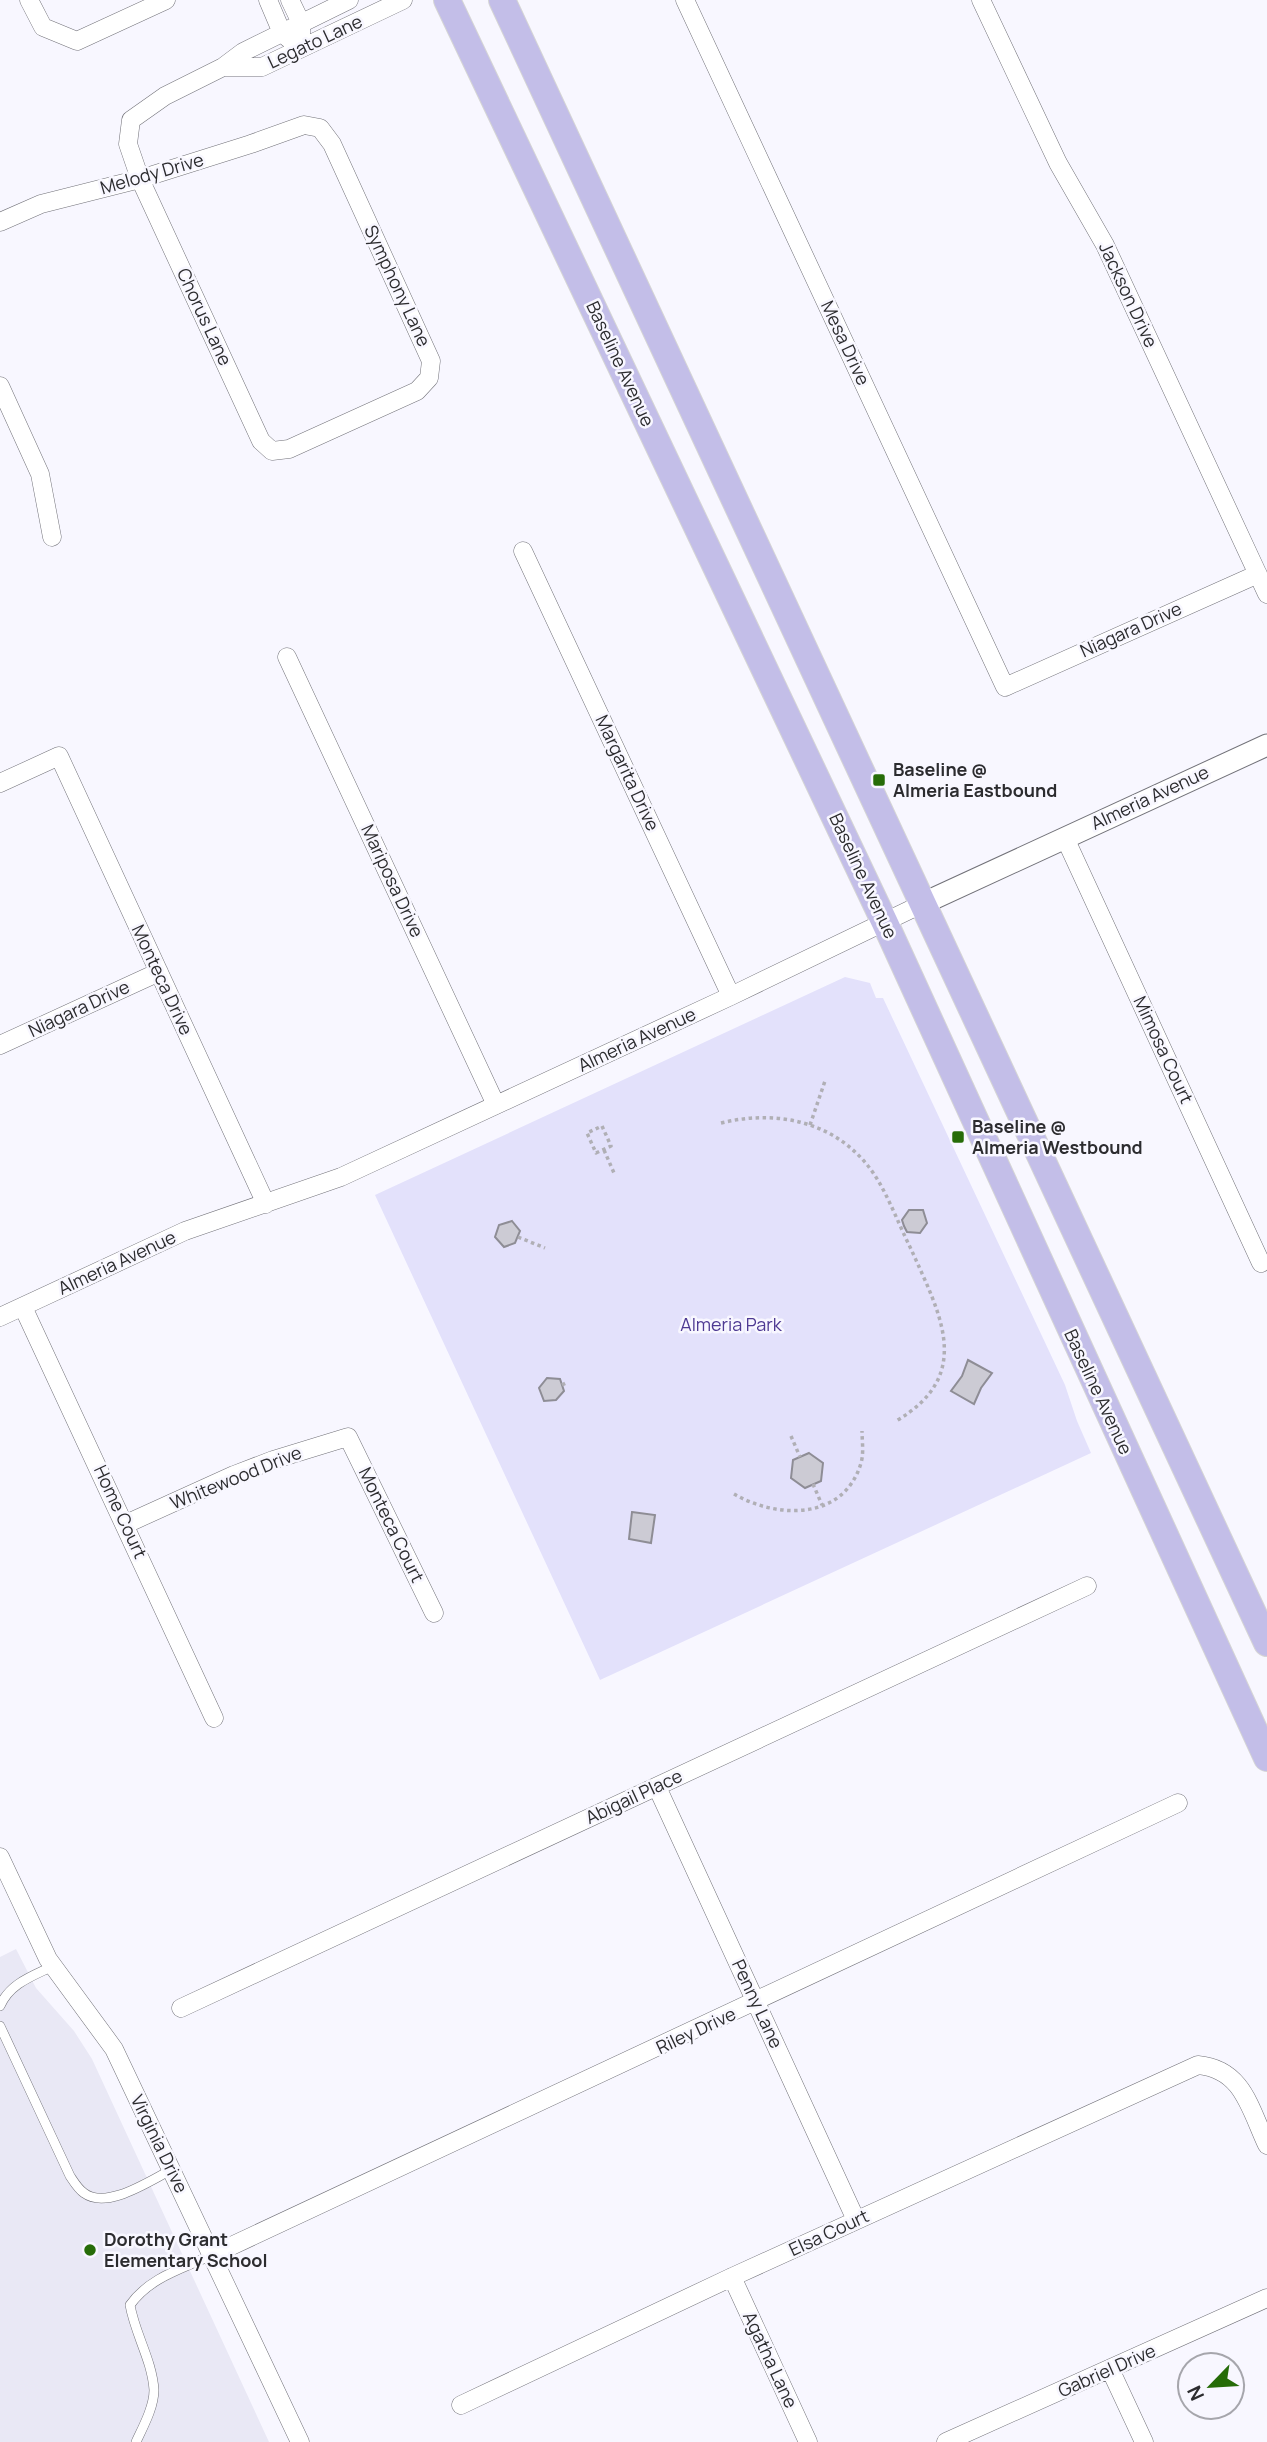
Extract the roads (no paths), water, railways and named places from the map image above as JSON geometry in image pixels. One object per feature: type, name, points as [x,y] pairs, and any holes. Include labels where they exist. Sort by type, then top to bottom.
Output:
[{"type":"main road","name":"Baseline Avenue","points":[[447,0],[885,923],[1267,1758]]},
{"type":"main road","points":[[502,0],[1267,1643]]},
{"type":"street","points":[[29,0],[43,27],[77,41],[166,0]]},
{"type":"street","points":[[268,0],[282,33],[301,49]]},
{"type":"street","points":[[290,0],[301,23],[301,49]]},
{"type":"street","name":"Legato Lane","points":[[128,144],[131,120],[164,96],[223,67],[243,52],[349,0]]},
{"type":"street","name":"Legato Lane","points":[[223,67],[262,68],[403,0]]},
{"type":"street","name":"Mesa Drive","points":[[685,0],[1005,687]]},
{"type":"street","name":"Jackson Drive","points":[[981,0],[1058,163],[1105,245],[1267,594]]},
{"type":"street","name":"Melody Drive","points":[[0,222],[41,204],[140,179],[304,125]]},
{"type":"street","name":"Symphony Lane","points":[[272,451],[289,449],[417,391],[429,379],[431,361],[332,144],[320,128],[304,125]]},
{"type":"street","name":"Chorus Lane","points":[[128,144],[140,179],[261,441],[272,451]]},
{"type":"street","points":[[0,386],[40,474],[52,537]]},
{"type":"street","name":"Margarita Drive","points":[[523,551],[731,996]]},
{"type":"street","name":"Niagara Drive","points":[[1005,687],[1258,574]]},
{"type":"street","name":"Mariposa Drive","points":[[287,657],[496,1105]]},
{"type":"street","name":"Almeria Avenue","points":[[0,1317],[185,1231],[341,1177],[1267,745]]},
{"type":"street","name":"Monteca Drive","points":[[0,783],[59,756],[266,1204]]},
{"type":"street","name":"Mimosa Court","points":[[1065,838],[1261,1263]]},
{"type":"street","name":"Niagara Drive","points":[[0,1045],[159,972]]},
{"type":"street","name":"Home Court","points":[[23,1307],[214,1718]]},
{"type":"street","name":"Whitewood Drive","points":[[126,1524],[234,1475],[348,1437]]},
{"type":"street","name":"Monteca Court","points":[[348,1437],[434,1613]]},
{"type":"street","name":"Abigail Place","points":[[181,2008],[1087,1586]]},
{"type":"street","name":"Penny Lane","points":[[657,1787],[856,2220]]},
{"type":"street","name":"Riley Drive","points":[[212,2255],[1178,1804]]},
{"type":"street","name":"Virginia Drive","points":[[0,1857],[53,1965],[114,2049],[300,2442]]},
{"type":"street","name":"Elsa Court","points":[[461,2405],[732,2277],[1198,2065],[1223,2070],[1238,2083],[1267,2145]]},
{"type":"street","name":"Agatha Lane","points":[[732,2277],[808,2442]]},
{"type":"street","name":"Gabriel Drive","points":[[946,2442],[1267,2298]]},
{"type":"street","points":[[1110,2369],[1144,2442]]},
{"type":"lane","points":[[0,2006],[5,1995],[15,1985],[53,1965]]},
{"type":"lane","points":[[0,2026],[70,2176],[85,2194],[97,2199],[115,2198],[171,2170]]},
{"type":"lane","points":[[136,2442],[147,2418],[154,2392],[147,2358],[130,2305],[141,2290],[162,2277],[212,2255]]},
{"type":"place","name":"Baseline @ Almeria Eastbound","points":[[879,780]]},
{"type":"place","name":"Baseline @ Almeria Westbound","points":[[958,1137]]},
{"type":"place","name":"Dorothy Grant Elementary School","points":[[90,2250]]},
{"type":"park label","name":"Almeria Park","points":[[731,1325]]}]
